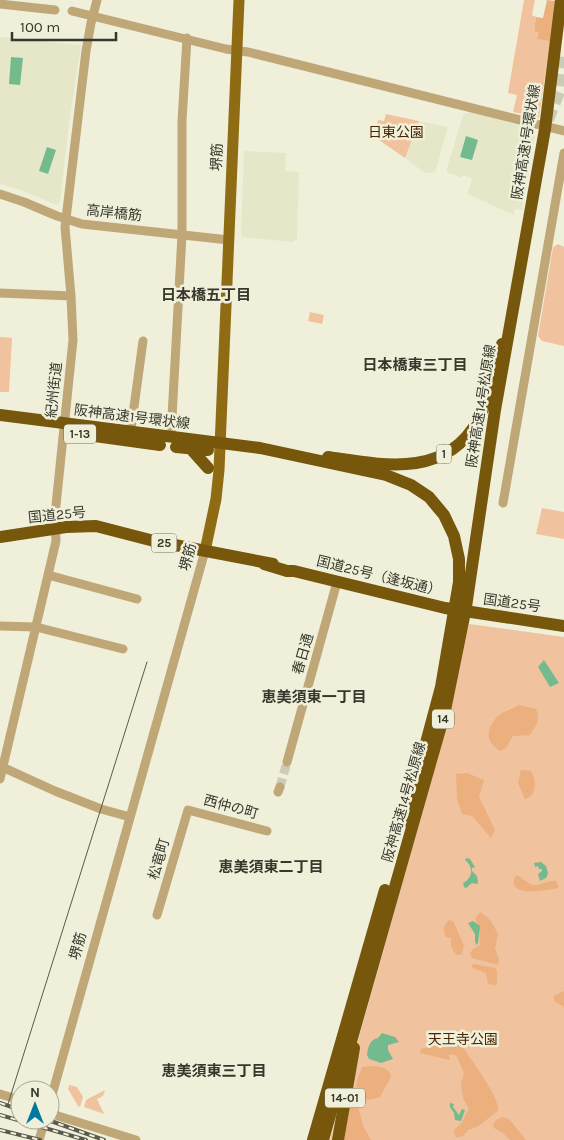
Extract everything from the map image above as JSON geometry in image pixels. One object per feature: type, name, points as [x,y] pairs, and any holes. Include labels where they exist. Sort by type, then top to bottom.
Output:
[{"type":"highway","name":"阪神高速1号環状線","points":[[516,288],[545,129],[561,0]]},
{"type":"highway","name":"1","points":[[260,448],[396,465],[430,461],[449,451],[472,430],[483,410],[516,288]]},
{"type":"highway","name":"阪神高速14号松原線","points":[[316,1138],[363,1001],[444,715],[466,607],[495,410],[516,288]]},
{"type":"highway","name":"阪神高速1号環状線","points":[[0,415],[260,448]]},
{"type":"highway","name":"1-13","points":[[0,422],[164,441]]},
{"type":"highway","points":[[176,447],[208,450]]},
{"type":"highway","name":"阪神高速14号松原線","points":[[260,448],[386,475],[411,485],[429,497],[444,515],[454,536],[459,558],[459,582],[454,617],[435,713],[316,1138]]},
{"type":"highway","points":[[192,449],[208,468]]},
{"type":"highway","name":"国道25号","points":[[0,537],[81,525],[96,526],[154,541],[205,551]]},
{"type":"highway","name":"国道25号（逢坂通）","points":[[205,551],[457,610]]},
{"type":"highway","name":"国道25号","points":[[457,610],[564,626]]},
{"type":"highway","name":"14-01","points":[[338,1140],[363,1001]]},
{"type":"main road","name":"堺筋","points":[[205,551],[216,499],[219,470],[239,0]]},
{"type":"street","name":"紀州街道","points":[[0,779],[1,767],[56,541],[55,528],[73,334],[65,236],[66,219],[92,16],[98,0]]},
{"type":"street","points":[[0,4],[55,10]]},
{"type":"street","points":[[72,11],[564,131]]},
{"type":"street","points":[[164,441],[182,235],[182,121],[187,38]]},
{"type":"street","points":[[503,503],[564,153]]},
{"type":"street","name":"高岸橋筋","points":[[0,194],[66,219],[94,226],[229,240]]},
{"type":"street","points":[[0,293],[71,296]]},
{"type":"street","points":[[131,429],[143,341]]},
{"type":"street","name":"堺筋","points":[[56,1080],[205,551]]},
{"type":"street","points":[[48,575],[137,599]]},
{"type":"street","name":"春日通","points":[[287,762],[337,582]]},
{"type":"street","points":[[0,626],[36,627],[123,648]]},
{"type":"street","points":[[1,767],[55,791],[102,809],[130,817]]},
{"type":"street","name":"西仲の町","points":[[188,810],[267,831]]},
{"type":"street","name":"松竜町","points":[[157,915],[188,810]]},
{"type":"street","points":[[60,1117],[136,1140]]},
{"type":"shaded area","points":[[547,0],[556,1],[550,41],[537,39],[539,32],[534,31],[536,17],[543,18]]},
{"type":"shaded area","points":[[0,37],[81,45],[69,123],[60,202],[56,205],[24,191],[0,184]]},
{"type":"shaded area","points":[[11,57],[23,58],[20,85],[9,84]]},
{"type":"shaded area","points":[[469,112],[536,130],[522,210],[515,209],[514,215],[467,194],[472,179],[463,175],[462,178],[446,172],[463,115]]},
{"type":"shaded area","points":[[419,121],[448,127],[435,172],[425,173],[405,158]]},
{"type":"shaded area","points":[[466,136],[478,140],[472,160],[460,157]]},
{"type":"shaded area","points":[[47,147],[56,150],[48,174],[39,171]]},
{"type":"shaded area","points":[[244,151],[286,153],[285,171],[299,172],[297,239],[293,242],[243,237],[241,234]]},
{"type":"shaded area","points":[[544,660],[559,683],[550,687],[538,667]]},
{"type":"shaded area","points":[[519,705],[536,709],[537,722],[530,735],[513,736],[506,748],[500,751],[490,739],[489,731],[491,726],[499,715]]},
{"type":"shaded area","points":[[521,770],[531,771],[535,783],[532,795],[525,799],[518,783]]},
{"type":"shaded area","points":[[467,773],[484,780],[479,797],[495,830],[491,838],[472,816],[462,814],[457,799],[456,774]]},
{"type":"shaded area","points":[[466,858],[470,859],[475,867],[472,868],[472,871],[477,876],[478,883],[472,883],[466,888],[463,883],[469,878],[471,869],[465,860]]},
{"type":"shaded area","points":[[541,862],[546,866],[548,873],[546,878],[540,881],[538,874],[542,869],[539,869],[538,866],[535,867],[534,863]]},
{"type":"shaded area","points":[[516,875],[532,885],[556,881],[558,888],[537,891],[521,890],[514,883]]},
{"type":"shaded area","points":[[481,912],[491,921],[498,934],[495,948],[499,960],[498,965],[472,958],[470,954],[472,950],[480,945],[479,928],[475,918]]},
{"type":"shaded area","points":[[449,920],[453,921],[464,946],[462,954],[456,955],[451,946],[451,938],[445,935],[445,926]]},
{"type":"shaded area","points":[[473,921],[480,926],[478,943],[476,945],[475,934],[468,923]]},
{"type":"shaded area","points":[[473,964],[495,968],[497,971],[496,985],[488,984],[486,973],[473,968]]},
{"type":"shaded area","points":[[564,991],[564,1007],[554,1001],[554,996]]},
{"type":"shaded area","points":[[382,1033],[395,1037],[399,1042],[388,1045],[388,1050],[393,1059],[381,1063],[369,1059],[367,1055],[371,1042]]},
{"type":"shaded area","points":[[450,1038],[456,1039],[461,1044],[490,1088],[498,1105],[498,1111],[480,1125],[469,1129],[460,1137],[455,1137],[454,1130],[462,1122],[469,1109],[463,1098],[461,1084],[464,1073],[456,1055],[449,1054],[450,1060],[420,1053],[421,1049],[440,1044]]},
{"type":"shaded area","points":[[362,1067],[380,1067],[390,1073],[391,1077],[380,1097],[369,1100],[358,1096],[356,1085]]},
{"type":"shaded area","points":[[450,1103],[454,1104],[453,1107],[459,1115],[462,1109],[465,1110],[461,1121],[455,1120]]},
{"type":"shaded area","points":[[351,1104],[358,1106],[363,1126],[371,1140],[343,1140],[348,1109]]},
{"type":"shaded area","points":[[502,1117],[509,1119],[526,1140],[510,1140],[494,1128],[493,1125],[496,1120]]},
{"type":"green space","points":[[524,0],[535,0],[532,15],[536,17],[534,30],[539,31],[550,41],[539,118],[513,112],[517,95],[508,93]]},
{"type":"green space","name":"日東公園","points":[[386,114],[419,121],[405,158],[376,138],[375,132],[378,120],[384,121]]},
{"type":"green space","points":[[558,244],[564,247],[564,346],[542,341],[538,336],[553,247]]},
{"type":"green space","points":[[310,312],[324,315],[322,324],[308,321]]},
{"type":"green space","points":[[0,337],[12,338],[9,392],[0,392]]},
{"type":"green space","points":[[542,508],[564,512],[564,539],[536,534]]},
{"type":"green space","name":"天王寺公園","points":[[469,624],[564,637],[564,1140],[330,1140],[438,757]]},
{"type":"green space","points":[[69,1085],[77,1087],[83,1097],[80,1107],[68,1089]]},
{"type":"green space","points":[[105,1090],[103,1096],[97,1099],[104,1114],[84,1107],[86,1100]]},
{"type":"tunnel","points":[[548,120],[559,92],[564,57]]},
{"type":"tunnel","points":[[280,787],[287,762]]},
{"type":"tram line","points":[[8,1104],[147,662]]},
{"type":"railway","points":[[0,1103],[10,1106]]},
{"type":"railway","points":[[0,1115],[86,1140]]},
{"type":"railway","points":[[60,1124],[104,1140]]},
{"type":"railway","points":[[0,1130],[40,1140]]},
{"type":"district","name":"日本橋五丁目","points":[[206,295]]},
{"type":"district","name":"日本橋東三丁目","points":[[415,365]]},
{"type":"district","name":"恵美須東一丁目","points":[[314,697]]},
{"type":"district","name":"恵美須東二丁目","points":[[271,867]]},
{"type":"district","name":"恵美須東三丁目","points":[[214,1071]]}]
